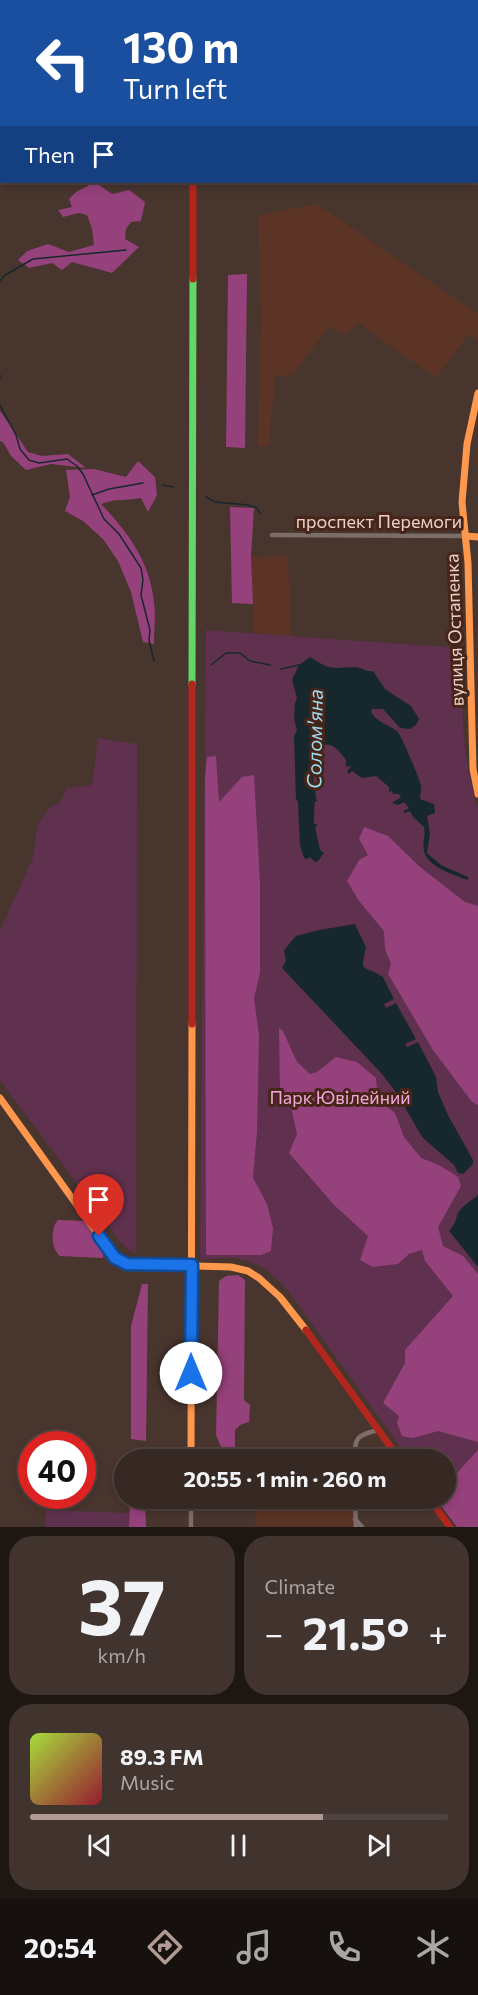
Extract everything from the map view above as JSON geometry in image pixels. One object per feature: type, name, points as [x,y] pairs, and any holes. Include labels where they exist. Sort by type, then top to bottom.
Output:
[{"type":"street","points":[[191,1449],[193,183]]},
{"type":"street","name":"вулиця Остапенка","points":[[478,393],[464,465],[462,502],[466,536],[472,769],[478,794]]},
{"type":"street","name":"проспект Перемоги","points":[[272,535],[478,537]]},
{"type":"street","points":[[0,1098],[115,1258],[127,1264],[231,1267],[253,1274],[276,1292],[304,1327],[392,1449]]},
{"type":"street","points":[[355,1449],[358,1437],[379,1430]]},
{"type":"street","points":[[191,1509],[191,1527]]},
{"type":"street","points":[[356,1509],[356,1527]]},
{"type":"street","points":[[437,1509],[450,1527]]},
{"type":"street","points":[[356,1519],[362,1527]]},
{"type":"shaded area","points":[[317,204],[478,314],[478,340],[468,334],[436,378],[358,323],[347,335],[328,327],[293,375],[275,376],[269,445],[258,446],[261,317],[258,215]]},
{"type":"shaded area","points":[[288,556],[291,639],[254,636],[251,557]]},
{"type":"shaded area","points":[[256,1509],[355,1509],[354,1527],[255,1527]]},
{"type":"green space","points":[[96,183],[112,194],[129,190],[145,202],[141,221],[131,222],[126,229],[125,239],[139,247],[112,273],[72,262],[62,270],[52,263],[29,268],[18,260],[27,251],[48,244],[69,252],[94,245],[87,215],[79,213],[63,217],[58,210],[72,207],[69,199],[76,192]]},
{"type":"green space","points":[[247,274],[245,448],[226,447],[228,275]]},
{"type":"green space","points":[[0,411],[28,452],[42,456],[68,454],[86,468],[51,464],[26,470],[11,456],[3,442],[0,441]]},
{"type":"green space","points":[[138,461],[155,477],[157,495],[148,512],[141,498],[101,504],[129,537],[148,574],[155,607],[154,644],[143,642],[131,592],[118,561],[103,539],[83,521],[65,511],[70,497],[66,470],[94,469],[126,477]]},
{"type":"green space","points":[[230,507],[254,508],[251,557],[253,604],[232,603]]},
{"type":"green space","name":"Парк Ювілейний","points":[[206,630],[460,648],[465,749],[478,808],[478,1527],[457,1527],[444,1509],[456,1509],[456,1449],[402,1449],[280,1282],[260,1266],[251,1262],[229,1258],[200,1260]]},
{"type":"green space","points":[[98,738],[137,744],[136,1254],[123,1245],[0,1080],[0,930],[33,858],[38,824],[50,807],[59,804],[67,788],[92,785]]},
{"type":"green space","points":[[216,756],[219,802],[242,777],[254,775],[260,883],[260,973],[254,998],[259,1035],[257,1131],[253,1178],[267,1204],[273,1228],[271,1251],[261,1255],[206,1255],[205,779],[207,757]]},
{"type":"green space","points":[[364,827],[388,836],[420,867],[465,902],[478,906],[478,1105],[472,1102],[433,1050],[388,974],[391,964],[385,949],[384,931],[359,901],[347,881],[359,860],[368,855],[359,839]]},
{"type":"green space","points":[[279,1028],[283,1031],[297,1062],[310,1074],[317,1072],[336,1057],[357,1062],[376,1078],[378,1100],[395,1113],[404,1137],[421,1158],[439,1165],[458,1177],[461,1186],[438,1227],[443,1246],[463,1256],[478,1274],[478,1442],[438,1431],[413,1438],[402,1436],[397,1423],[399,1416],[383,1403],[405,1363],[405,1350],[453,1296],[425,1261],[422,1250],[409,1254],[398,1264],[373,1267],[360,1260],[368,1236],[334,1205],[289,1153],[297,1134],[291,1107],[280,1092]]},
{"type":"green space","points":[[58,1220],[86,1221],[104,1245],[103,1258],[60,1256],[55,1249],[53,1238],[55,1224]]},
{"type":"green space","points":[[238,1275],[245,1280],[244,1400],[250,1405],[249,1422],[240,1425],[235,1430],[235,1449],[222,1449],[216,1435],[219,1281],[226,1276]]},
{"type":"green space","points":[[142,1284],[148,1284],[146,1441],[131,1439],[131,1326]]},
{"type":"green space","points":[[478,1450],[478,1527],[457,1527],[444,1509],[456,1509],[456,1474]]},
{"type":"green space","points":[[130,1509],[145,1509],[146,1527],[129,1527]]},
{"type":"green space","points":[[46,1510],[129,1513],[129,1527],[46,1527]]},
{"type":"water","points":[[310,657],[332,668],[355,667],[373,671],[385,689],[411,706],[419,719],[410,729],[400,728],[383,709],[372,709],[371,712],[376,718],[397,731],[420,782],[420,799],[434,804],[435,813],[427,816],[430,833],[427,853],[441,865],[468,877],[468,880],[442,870],[430,862],[424,848],[424,827],[410,811],[405,813],[403,811],[409,808],[404,802],[398,805],[392,803],[401,797],[399,794],[389,792],[389,787],[376,776],[362,778],[352,771],[349,774],[347,772],[351,766],[346,767],[346,760],[337,749],[330,745],[317,749],[320,761],[317,763],[318,767],[315,767],[313,777],[314,785],[317,786],[315,790],[318,800],[315,802],[314,823],[318,825],[315,827],[320,850],[324,853],[315,862],[310,857],[304,858],[300,845],[296,799],[294,736],[297,731],[294,719],[297,698],[292,680],[299,665]]},
{"type":"water","points":[[355,924],[366,947],[364,968],[383,977],[394,999],[384,1004],[386,1008],[396,1003],[416,1039],[405,1044],[407,1047],[418,1042],[436,1077],[438,1092],[448,1115],[473,1160],[473,1164],[463,1174],[458,1173],[454,1165],[422,1137],[396,1092],[381,1073],[282,968],[286,961],[284,950],[296,936]]},
{"type":"water","points":[[478,1195],[478,1267],[449,1231],[460,1210]]},
{"type":"waterway","points":[[0,281],[5,275],[33,259],[126,250]]},
{"type":"waterway","points":[[0,405],[16,435],[20,449],[29,460],[39,463],[67,459],[77,466],[104,519],[119,534],[141,568],[143,580],[141,595],[150,630],[149,640],[154,661]]},
{"type":"waterway","points":[[92,495],[109,489],[143,483]]},
{"type":"waterway","points":[[162,485],[174,487]]},
{"type":"waterway","points":[[206,497],[215,502],[248,505],[257,508],[260,514]]},
{"type":"waterway","name":"Солом'яна","points":[[211,665],[226,653],[240,653],[250,661],[270,665]]},
{"type":"waterway","name":"Солом'яна","points":[[281,669],[301,666]]},
{"type":"traffic: fast","points":[[192,684],[193,279]]},
{"type":"traffic: slow","points":[[478,393],[467,444],[462,502],[468,563],[473,769],[478,794]]},
{"type":"traffic: slow","points":[[466,536],[478,537]]},
{"type":"traffic: slow","points":[[191,1449],[192,1024]]},
{"type":"traffic: slow","points":[[0,1098],[115,1258],[127,1264],[231,1267],[248,1271],[280,1297],[306,1330]]},
{"type":"traffic: jam","points":[[193,183],[193,279]]},
{"type":"traffic: jam","points":[[192,684],[192,1024]]},
{"type":"traffic: jam","points":[[306,1330],[392,1449]]},
{"type":"traffic: jam","points":[[437,1509],[450,1527]]},
{"type":"route","points":[[99,1236],[115,1258],[127,1264],[192,1265],[191,1373]]}]
